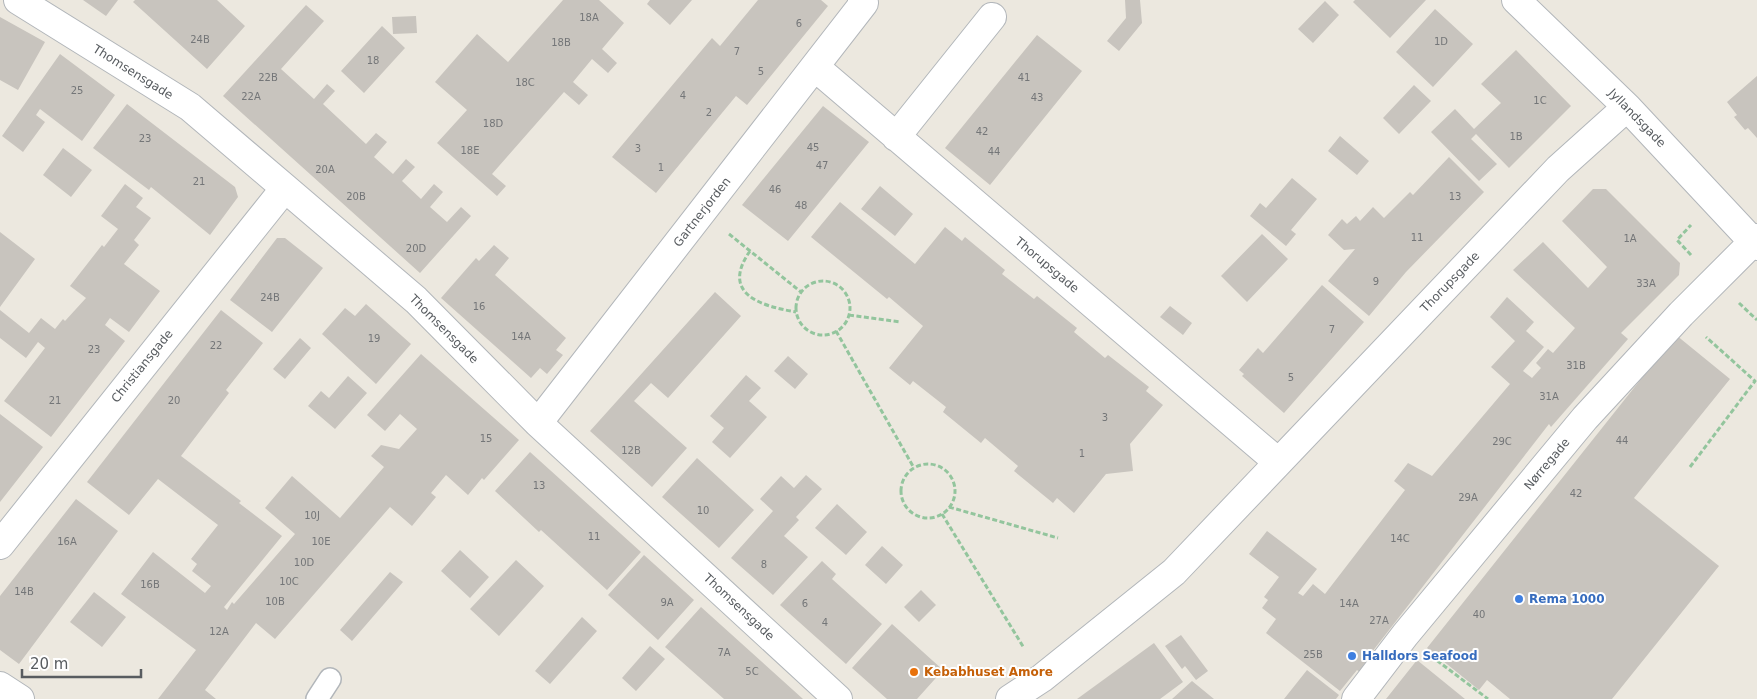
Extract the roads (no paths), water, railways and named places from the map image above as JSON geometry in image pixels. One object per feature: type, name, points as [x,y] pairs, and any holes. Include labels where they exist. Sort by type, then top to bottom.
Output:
[{"type":"street","name":"Thomsensgade","points":[[18,0],[190,108],[285,188],[416,300],[538,423],[838,699]]},
{"type":"street","name":"Gartnerjorden","points":[[538,423],[815,67],[864,3],[862,0]]},
{"type":"street","name":"Jyllandsgade","points":[[1516,0],[1627,107],[1755,242]]},
{"type":"street","points":[[896,137],[992,18]]},
{"type":"street","name":"Thorupsgade","points":[[815,67],[1278,462]]},
{"type":"street","name":"Thorupsgade","points":[[1010,699],[1042,678],[1174,572],[1558,169],[1627,107]]},
{"type":"street","name":"Christiansgade","points":[[0,545],[285,188]]},
{"type":"street","name":"Nørregade","points":[[1356,699],[1405,635],[1584,418],[1681,314],[1755,242]]},
{"type":"street","points":[[0,686],[20,699]]},
{"type":"lane","points":[[317,699],[330,679]]},
{"type":"place","name":"Rema 1000","points":[[1519,599]]},
{"type":"place","name":"Halldors Seafood","points":[[1352,656]]},
{"type":"place","name":"Kebabhuset Amore","points":[[914,672]]}]
